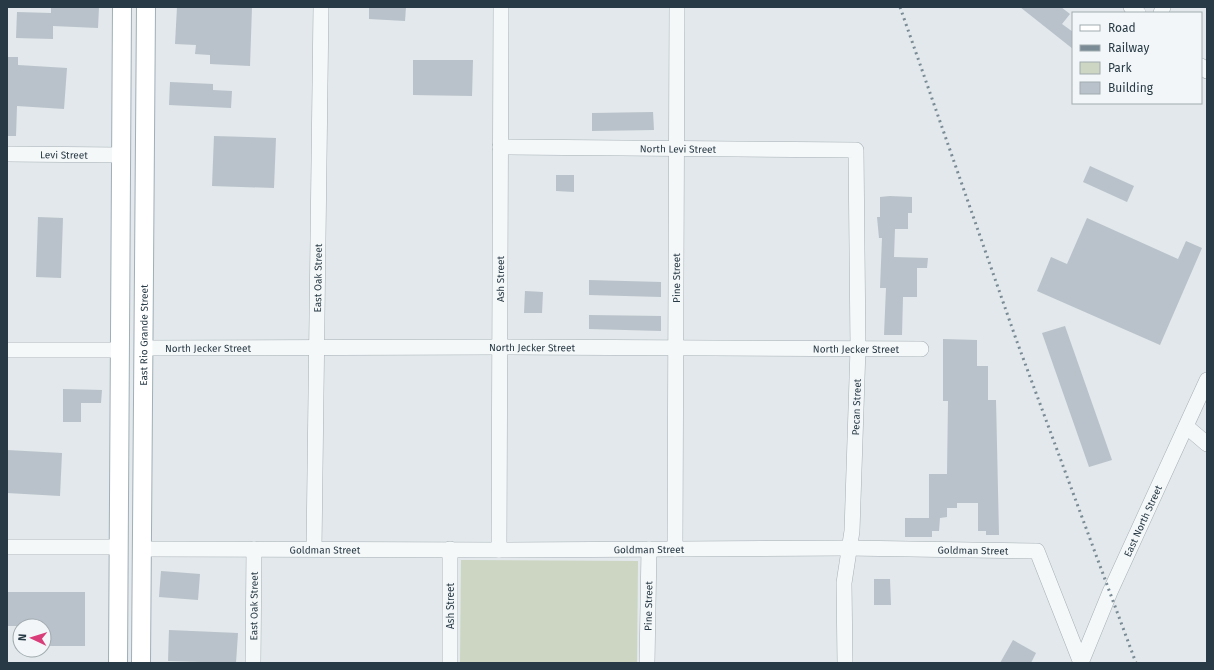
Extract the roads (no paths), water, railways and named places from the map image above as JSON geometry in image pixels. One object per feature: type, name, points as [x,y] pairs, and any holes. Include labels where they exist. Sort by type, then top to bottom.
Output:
[{"type":"main road","points":[[118,663],[122,7]]},
{"type":"main road","name":"East Rio Grande Street","points":[[141,663],[146,7]]},
{"type":"main road","points":[[118,494],[130,509],[131,539],[141,549]]},
{"type":"main road","points":[[118,547],[127,555],[130,565],[131,593],[134,600],[141,605]]},
{"type":"street","name":"East Oak Street","points":[[314,549],[318,346],[321,7]]},
{"type":"street","name":"Ash Street","points":[[499,550],[501,7]]},
{"type":"street","name":"Pine Street","points":[[675,549],[677,7]]},
{"type":"street","name":"North Levi Street","points":[[500,147],[856,150]]},
{"type":"street","name":"Pecan Street","points":[[845,663],[844,583],[848,548],[852,531],[858,348],[856,150]]},
{"type":"street","name":"Levi Street","points":[[7,154],[121,155]]},
{"type":"street","name":"North Jecker Street","points":[[143,348],[318,346],[921,349]]},
{"type":"street","points":[[7,350],[119,350]]},
{"type":"street","name":"East North Street","points":[[1081,663],[1110,592],[1187,427],[1207,380]]},
{"type":"street","points":[[1187,427],[1207,444]]},
{"type":"street","points":[[7,547],[118,547]]},
{"type":"street","name":"Goldman Street","points":[[141,549],[499,550],[848,548],[1037,550],[1081,663]]},
{"type":"street","name":"East Oak Street","points":[[253,663],[254,549]]},
{"type":"street","name":"Ash Street","points":[[450,549],[450,663]]},
{"type":"street","name":"Pine Street","points":[[648,663],[649,549]]},
{"type":"railway","points":[[900,7],[1016,339],[1136,663]]}]
